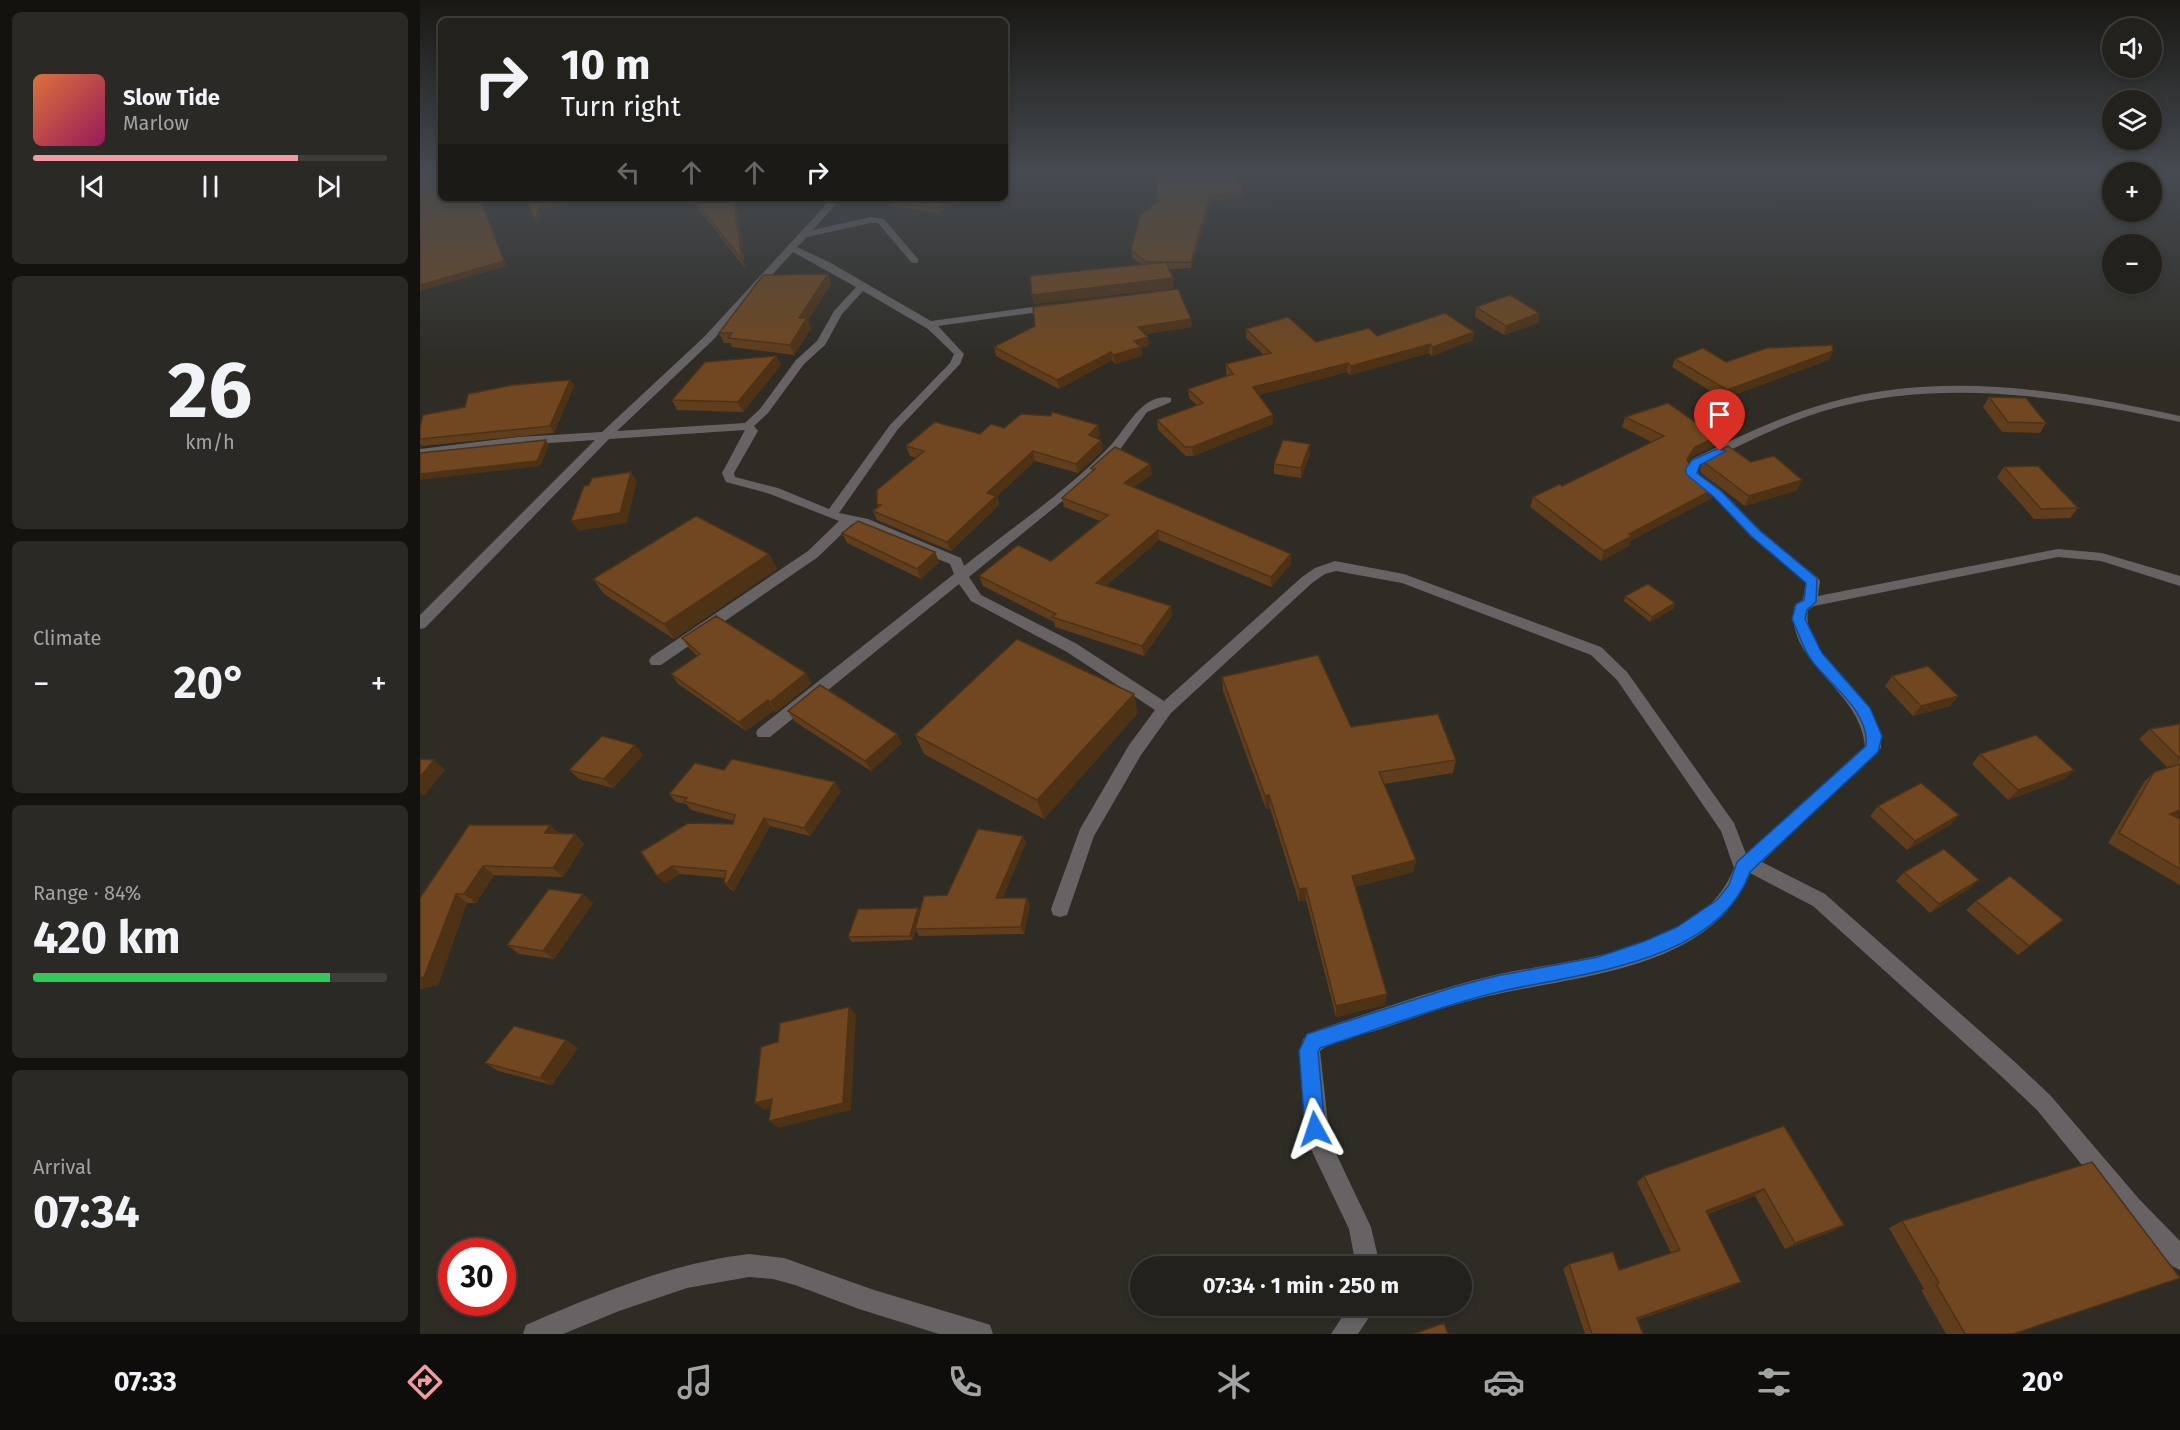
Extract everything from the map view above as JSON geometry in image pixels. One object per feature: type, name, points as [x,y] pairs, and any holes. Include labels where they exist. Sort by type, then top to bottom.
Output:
[{"type":"street","points":[[420,624],[606,435],[708,339],[806,234]]},
{"type":"street","points":[[892,234],[915,261]]},
{"type":"street","points":[[792,248],[830,265],[861,286],[932,324],[954,347],[959,358],[894,427],[831,515]]},
{"type":"street","points":[[420,453],[519,441],[747,426],[764,411],[800,362],[821,342],[838,313],[861,286]]},
{"type":"street","points":[[932,324],[1064,306]]},
{"type":"street","points":[[1810,602],[1813,581],[1755,533],[1718,494],[1694,476],[1691,468],[1696,462],[1828,407],[1933,389],[2028,391],[2180,419]]},
{"type":"street","points":[[764,733],[1078,482],[1114,448],[1143,410],[1167,400]]},
{"type":"street","points":[[747,426],[752,431],[728,473],[728,478],[774,491],[831,515],[863,522],[956,561],[961,576],[976,598],[1072,648],[1166,709]]},
{"type":"street","points":[[656,660],[813,554],[848,520]]},
{"type":"street","points":[[1366,1256],[1360,1227],[1324,1157],[1315,1129],[1309,1051],[1314,1041],[1454,996],[1535,976],[1581,970],[1648,948],[1683,933],[1723,905],[1736,889],[1746,865],[1873,748],[1874,736],[1865,712],[1816,656],[1802,629],[1798,612],[1810,602],[2058,553],[2102,557],[2180,581]]},
{"type":"street","points":[[1060,909],[1076,860],[1095,816],[1135,750],[1166,709],[1320,571],[1335,566],[1362,569],[1404,579],[1571,640],[1606,657],[1622,675],[1728,828],[1746,865],[1819,900],[2008,1069],[2044,1103],[2131,1207],[2180,1258]]},
{"type":"street","points":[[535,1334],[620,1299],[680,1279],[726,1268],[772,1267],[892,1309],[981,1334]]},
{"type":"street","points":[[1348,1332],[1358,1316]]},
{"type":"building","points":[[420,234],[494,234],[504,261],[420,285]]},
{"type":"building","points":[[722,234],[738,234],[742,260]]},
{"type":"building","points":[[1135,234],[1199,234],[1191,262],[1146,262],[1131,250]]},
{"type":"building","points":[[1166,262],[1173,278],[1032,295],[1030,276]]},
{"type":"building","points":[[828,274],[799,318],[807,318],[790,345],[728,338],[732,333],[719,333],[763,275]]},
{"type":"building","points":[[1178,289],[1191,319],[1138,327],[1148,337],[1134,341],[1141,347],[1113,355],[1111,352],[1057,380],[994,347],[1035,326],[1033,307]]},
{"type":"building","points":[[1510,295],[1539,313],[1506,326],[1476,307]]},
{"type":"building","points":[[1445,313],[1474,332],[1433,347],[1430,344],[1351,366],[1348,363],[1253,387],[1273,415],[1192,447],[1185,447],[1157,420],[1203,403],[1188,389],[1233,374],[1226,364],[1271,353],[1246,329],[1288,317],[1316,342],[1369,328],[1377,336]]},
{"type":"building","points":[[1832,345],[1833,351],[1727,390],[1675,359],[1703,348],[1726,362],[1767,348]]},
{"type":"building","points":[[776,356],[738,402],[672,400],[705,362]]},
{"type":"building","points":[[570,380],[550,426],[420,439],[423,415],[465,407],[468,394],[512,385]]},
{"type":"building","points":[[1989,397],[2026,398],[2046,423],[2008,422]]},
{"type":"building","points":[[1668,403],[1716,437],[1695,447],[1687,459],[1692,471],[1716,488],[1629,534],[1632,536],[1604,551],[1533,497],[1560,484],[1562,486],[1664,436],[1625,417]]},
{"type":"building","points":[[1052,412],[1098,425],[1089,435],[1101,440],[1076,464],[1033,451],[987,493],[996,496],[947,542],[873,511],[881,505],[877,504],[877,490],[924,451],[906,446],[935,422],[980,434],[991,424],[1004,428],[1021,414],[1051,416]]},
{"type":"building","points":[[546,440],[537,461],[420,474],[420,453]]},
{"type":"building","points":[[1283,440],[1310,444],[1301,468],[1274,464]]},
{"type":"building","points":[[1728,446],[1751,462],[1774,456],[1802,480],[1749,496],[1705,463],[1703,459]]},
{"type":"building","points":[[1115,447],[1150,464],[1124,483],[1291,554],[1271,577],[1158,530],[1096,583],[1171,606],[1142,646],[1052,617],[1056,614],[979,576],[1018,545],[1051,561],[1108,515],[1062,498],[1095,469],[1091,468]]},
{"type":"building","points":[[2038,466],[2078,508],[2041,509],[2004,467]]},
{"type":"building","points":[[631,472],[620,513],[571,521],[584,486],[589,485],[592,478]]},
{"type":"building","points":[[696,516],[769,554],[664,624],[593,579]]},
{"type":"building","points":[[858,521],[935,552],[917,569],[842,533]]},
{"type":"building","points":[[1648,584],[1675,603],[1652,617],[1625,596]]},
{"type":"building","points":[[716,616],[806,673],[770,702],[768,700],[739,722],[671,674],[700,654],[682,638]]},
{"type":"building","points":[[1017,639],[1134,694],[1037,800],[915,735]]},
{"type":"building","points":[[1318,655],[1351,727],[1438,714],[1456,760],[1379,772],[1416,860],[1352,876],[1387,994],[1336,1006],[1306,888],[1299,889],[1269,795],[1265,796],[1222,677]]},
{"type":"building","points":[[1928,666],[1958,696],[1921,706],[1892,676]]},
{"type":"building","points":[[820,685],[897,734],[865,761],[788,711]]},
{"type":"building","points":[[2180,724],[2180,759],[2150,729]]},
{"type":"building","points":[[2036,735],[2074,770],[2018,790],[1980,754]]},
{"type":"building","points":[[602,736],[635,745],[604,779],[569,770]]},
{"type":"building","points":[[420,759],[434,760],[420,777]]},
{"type":"building","points":[[732,759],[835,782],[804,828],[764,818],[727,884],[724,882],[726,871],[672,866],[657,876],[641,852],[688,823],[733,824],[735,815],[684,801],[687,798],[669,794],[695,763],[724,770]]},
{"type":"building","points":[[2180,764],[2180,810],[2170,814],[2180,819],[2180,869],[2119,833],[2154,772]]},
{"type":"building","points":[[1921,783],[1959,815],[1915,841],[1878,806]]},
{"type":"building","points":[[469,825],[550,825],[545,833],[575,834],[553,868],[483,866],[464,894],[456,894],[424,977],[420,978],[420,898]]},
{"type":"building","points":[[978,829],[1023,836],[996,898],[1027,898],[1021,927],[915,929],[924,896],[947,895]]},
{"type":"building","points":[[1944,849],[1979,880],[1939,904],[1904,872]]},
{"type":"building","points":[[2010,876],[2063,920],[2029,946],[1976,901]]},
{"type":"building","points":[[549,889],[583,894],[543,951],[507,945]]},
{"type":"building","points":[[918,908],[910,936],[848,937],[858,909]]},
{"type":"building","points":[[849,1007],[843,1103],[769,1121],[772,1099],[755,1103],[761,1047],[778,1042],[780,1023]]},
{"type":"building","points":[[514,1026],[566,1040],[540,1078],[485,1063]]},
{"type":"building","points":[[1784,1126],[1844,1225],[1795,1243],[1764,1189],[1706,1211],[1741,1282],[1637,1318],[1643,1334],[1592,1334],[1569,1264],[1613,1252],[1619,1270],[1680,1250],[1644,1176]]},
{"type":"building","points":[[2092,1162],[2180,1278],[2013,1334],[1965,1334],[1936,1284],[1939,1283],[1902,1221]]},
{"type":"building","points":[[1444,1323],[1448,1334],[1414,1334]]},
{"type":"route","points":[[1315,1129],[1309,1051],[1314,1041],[1496,984],[1581,970],[1648,948],[1683,933],[1723,905],[1736,889],[1743,867],[1842,779],[1873,748],[1874,736],[1865,712],[1816,656],[1798,619],[1801,607],[1810,602],[1813,581],[1755,533],[1718,494],[1692,474],[1691,468],[1696,462],[1720,451]]}]
